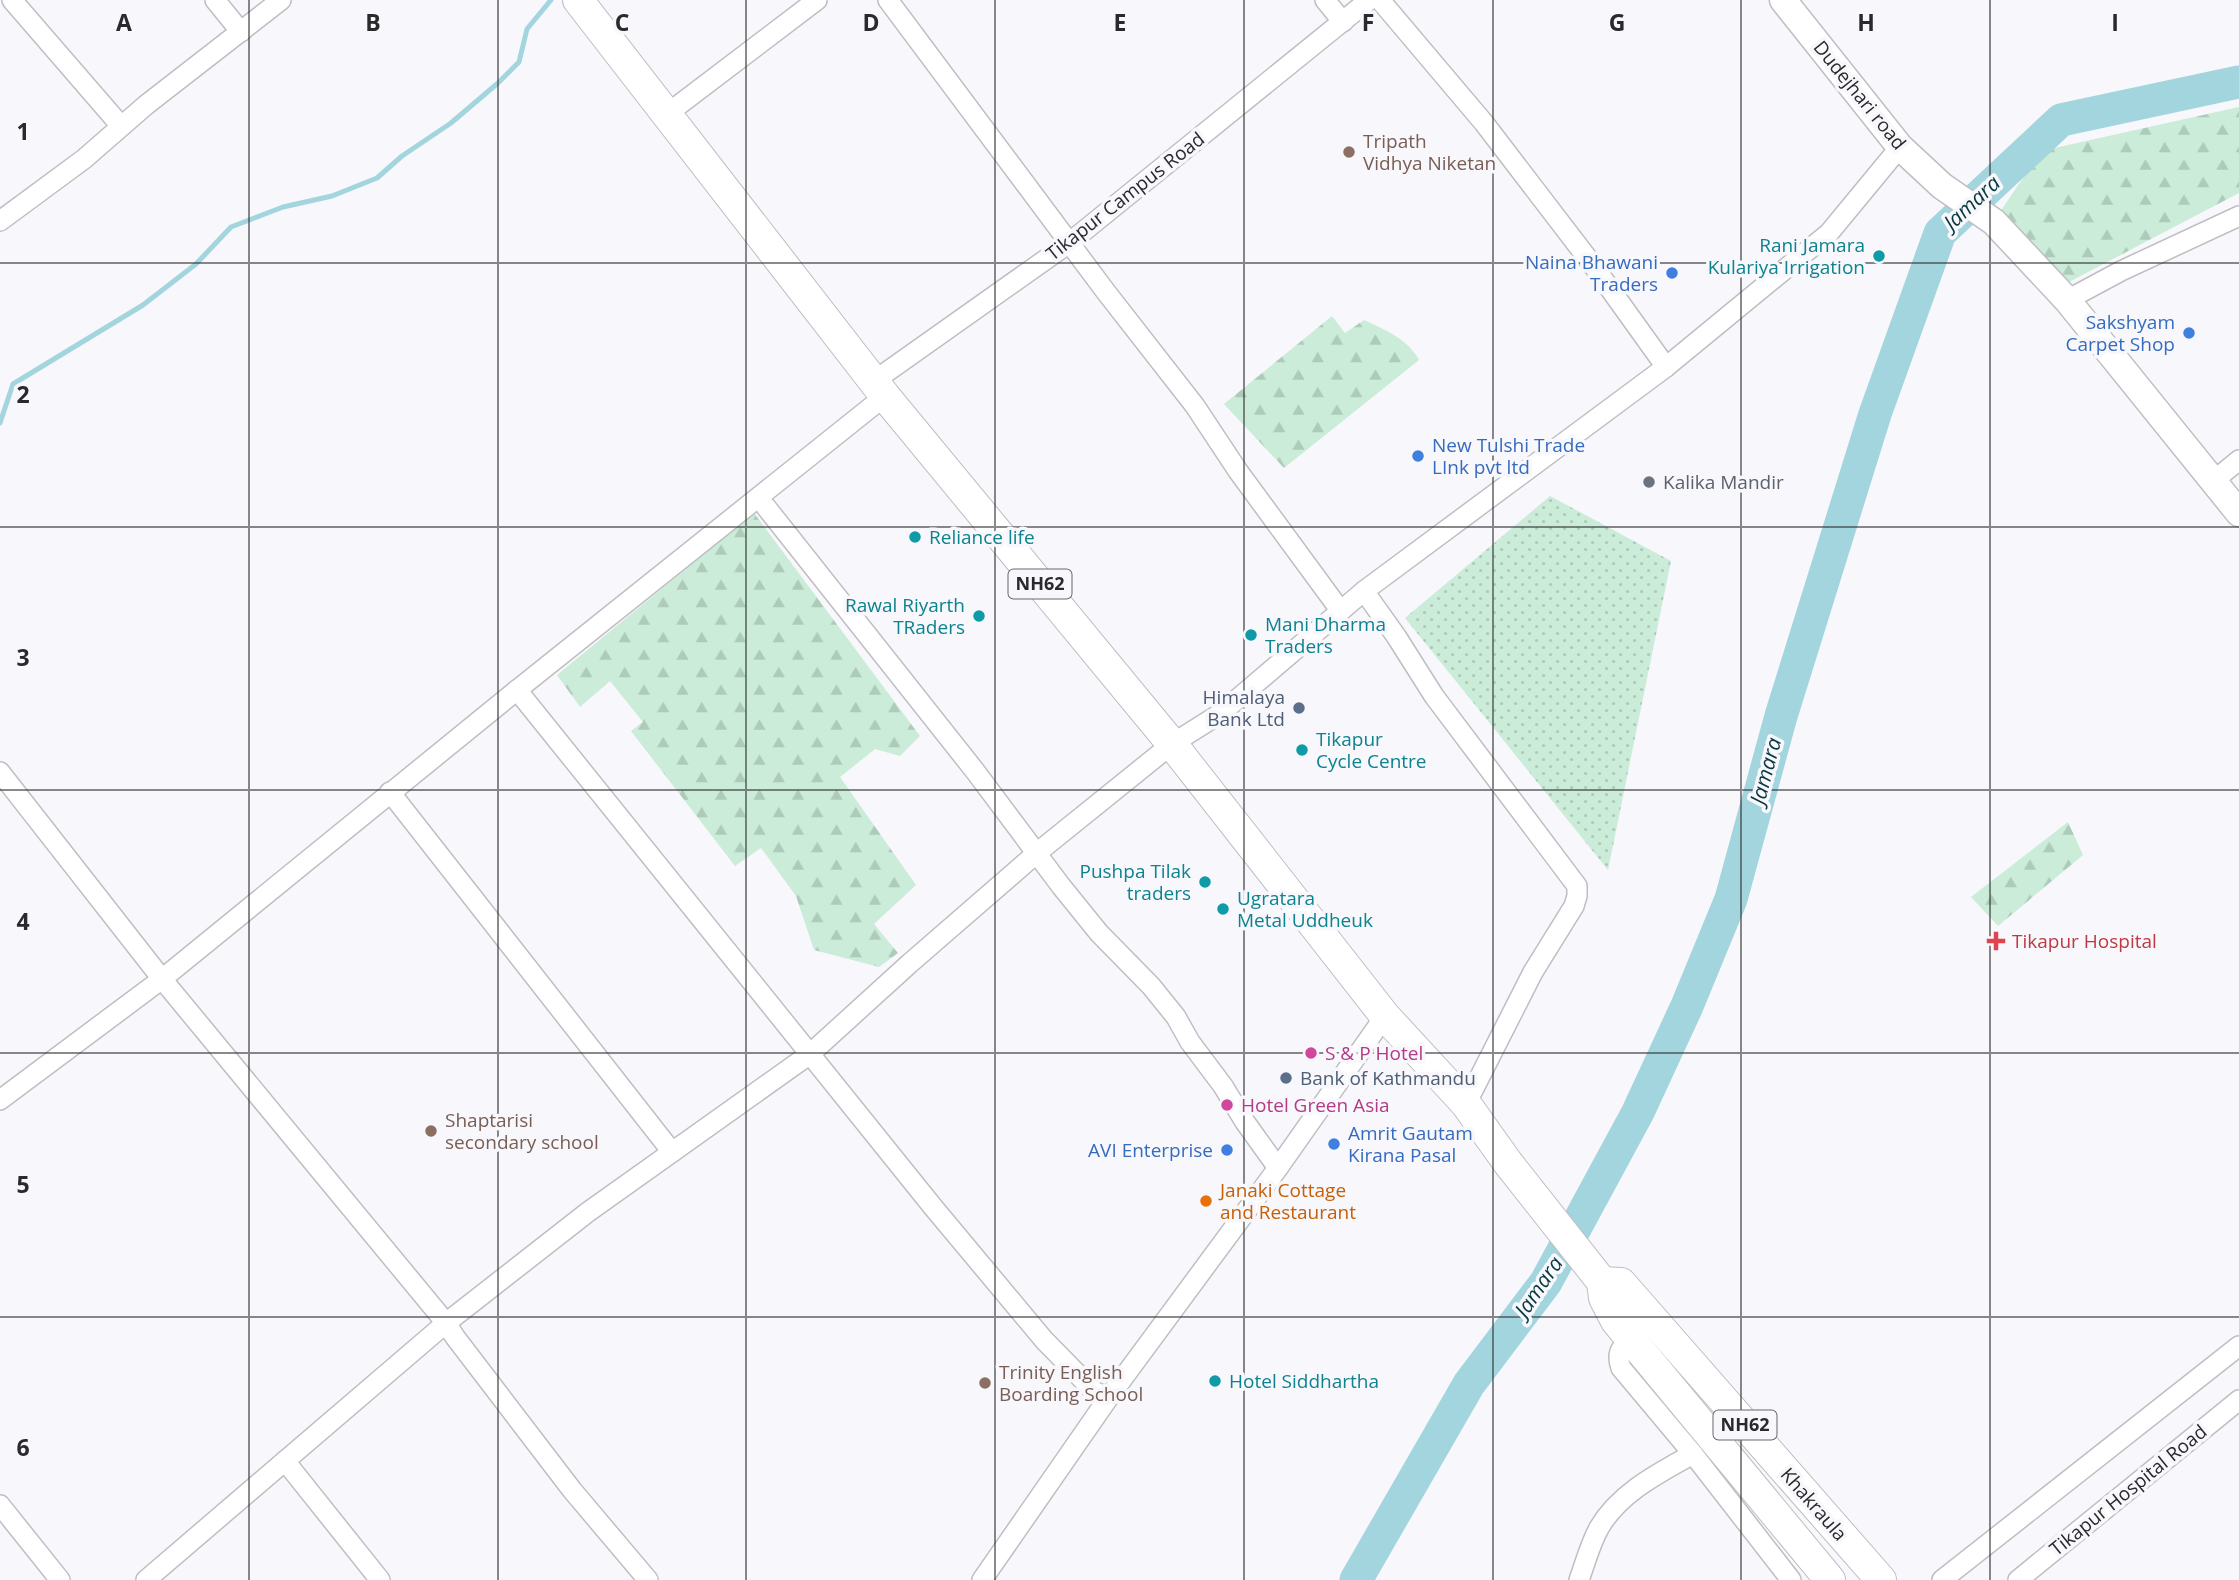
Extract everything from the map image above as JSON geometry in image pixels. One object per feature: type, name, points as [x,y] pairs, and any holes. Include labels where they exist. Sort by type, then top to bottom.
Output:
[{"type":"main road","name":"NH62","points":[[578,0],[880,388],[1172,744],[1385,1016],[1465,1104],[1598,1276]]},
{"type":"main road","name":"Khakraula","points":[[1598,1276],[1604,1298],[1616,1321],[1830,1580]]},
{"type":"main road","name":"Khakraula","points":[[1598,1276],[1621,1283],[1881,1580]]},
{"type":"street","points":[[12,0],[121,126]]},
{"type":"street","points":[[215,0],[241,32]]},
{"type":"street","points":[[0,220],[84,159],[121,126],[281,0]]},
{"type":"street","points":[[667,114],[817,0]]},
{"type":"street","points":[[888,0],[1069,243],[1195,406],[1238,471],[1340,610]]},
{"type":"street","points":[[1325,0],[1343,22]]},
{"type":"street","name":"Tikapur Campus Road","points":[[0,1100],[162,979],[517,690],[880,388],[1069,243],[1369,0]]},
{"type":"street","points":[[1380,0],[1484,122],[1666,367]]},
{"type":"street","name":"Dudejhari road","points":[[1783,0],[1900,147],[1942,186],[1994,222],[2067,300],[2239,513]]},
{"type":"street","points":[[146,1580],[446,1323],[588,1212],[810,1054],[1038,852],[1172,744],[1222,713],[1364,591],[1666,367],[1829,233],[1900,147]]},
{"type":"street","points":[[2067,300],[2121,271],[2239,216]]},
{"type":"street","points":[[2212,482],[2239,460]]},
{"type":"street","points":[[766,507],[1038,852],[1062,887],[1099,933],[1151,986],[1176,1017],[1190,1042],[1278,1168]]},
{"type":"street","points":[[1364,591],[1434,696],[1577,886],[1574,906],[1533,972],[1465,1104]]},
{"type":"street","points":[[517,690],[933,1207],[1044,1340],[1095,1392],[1109,1397]]},
{"type":"street","points":[[0,772],[162,979],[446,1323],[454,1338],[572,1490],[648,1580]]},
{"type":"street","points":[[390,792],[672,1152]]},
{"type":"street","points":[[987,1578],[1109,1397],[1278,1168],[1385,1016]]},
{"type":"street","points":[[1630,1338],[1620,1348],[1617,1356],[1621,1368],[1693,1454],[1791,1580]]},
{"type":"street","points":[[1942,1580],[2239,1346]]},
{"type":"street","name":"Tikapur Hospital Road","points":[[2018,1580],[2239,1401]]},
{"type":"street","points":[[1579,1580],[1598,1529],[1615,1508],[1648,1479],[1693,1454]]},
{"type":"street","points":[[285,1461],[380,1580]]},
{"type":"street","points":[[0,1505],[60,1580]]},
{"type":"green space","points":[[2239,107],[2239,193],[2069,282],[1998,215],[2041,151]]},
{"type":"green space","points":[[1332,316],[1345,333],[1364,320],[1380,327],[1402,341],[1419,360],[1284,468],[1224,404]]},
{"type":"green space","points":[[1550,496],[1671,561],[1608,870],[1405,618]]},
{"type":"green space","points":[[754,513],[920,736],[900,756],[875,749],[840,777],[916,885],[874,924],[898,953],[879,967],[814,950],[796,896],[761,848],[735,866],[631,731],[643,722],[610,681],[580,707],[557,675]]},
{"type":"green space","points":[[2068,822],[2083,855],[1998,926],[1971,897]]},
{"type":"waterway","points":[[0,423],[13,384],[143,305],[196,264],[231,227],[283,207],[332,196],[377,178],[402,156],[451,123],[519,62],[527,29],[551,0]]},
{"type":"waterway","name":"Jamara","points":[[1356,1580],[1469,1384],[1546,1282],[1638,1112],[1687,1006],[1731,899],[1781,716],[1875,414],[1940,233],[2061,120],[2239,82]]},
{"type":"place","name":"Tripath Vidhya Niketan","points":[[1349,152]]},
{"type":"place","name":"Rani Jamara Kulariya Irrigation","points":[[1879,256]]},
{"type":"place","name":"Naina Bhawani Traders","points":[[1672,273]]},
{"type":"place","name":"Sakshyam Carpet Shop","points":[[2189,333]]},
{"type":"place","name":"New Tulshi Trade LInk pvt ltd","points":[[1418,456]]},
{"type":"place","name":"Kalika Mandir","points":[[1649,482]]},
{"type":"place","name":"Reliance life","points":[[915,537]]},
{"type":"place","name":"Rawal Riyarth TRaders","points":[[979,616]]},
{"type":"place","name":"Mani Dharma Traders","points":[[1251,635]]},
{"type":"place","name":"Himalaya Bank Ltd","points":[[1299,708]]},
{"type":"place","name":"Tikapur Cycle Centre","points":[[1302,750]]},
{"type":"place","name":"Pushpa Tilak traders","points":[[1205,882]]},
{"type":"place","name":"Ugratara Metal Uddheuk","points":[[1223,909]]},
{"type":"place","name":"Tikapur Hospital","points":[[1996,941]]},
{"type":"place","name":"S & P Hotel","points":[[1311,1053]]},
{"type":"place","name":"Bank of Kathmandu","points":[[1286,1078]]},
{"type":"place","name":"Hotel Green Asia","points":[[1227,1105]]},
{"type":"place","name":"Shaptarisi secondary school","points":[[431,1131]]},
{"type":"place","name":"Amrit Gautam Kirana Pasal","points":[[1334,1144]]},
{"type":"place","name":"AVI Enterprise","points":[[1227,1150]]},
{"type":"place","name":"Janaki Cottage and Restaurant","points":[[1206,1201]]},
{"type":"place","name":"Hotel Siddhartha","points":[[1215,1381]]},
{"type":"place","name":"Trinity English Boarding School","points":[[985,1383]]}]
